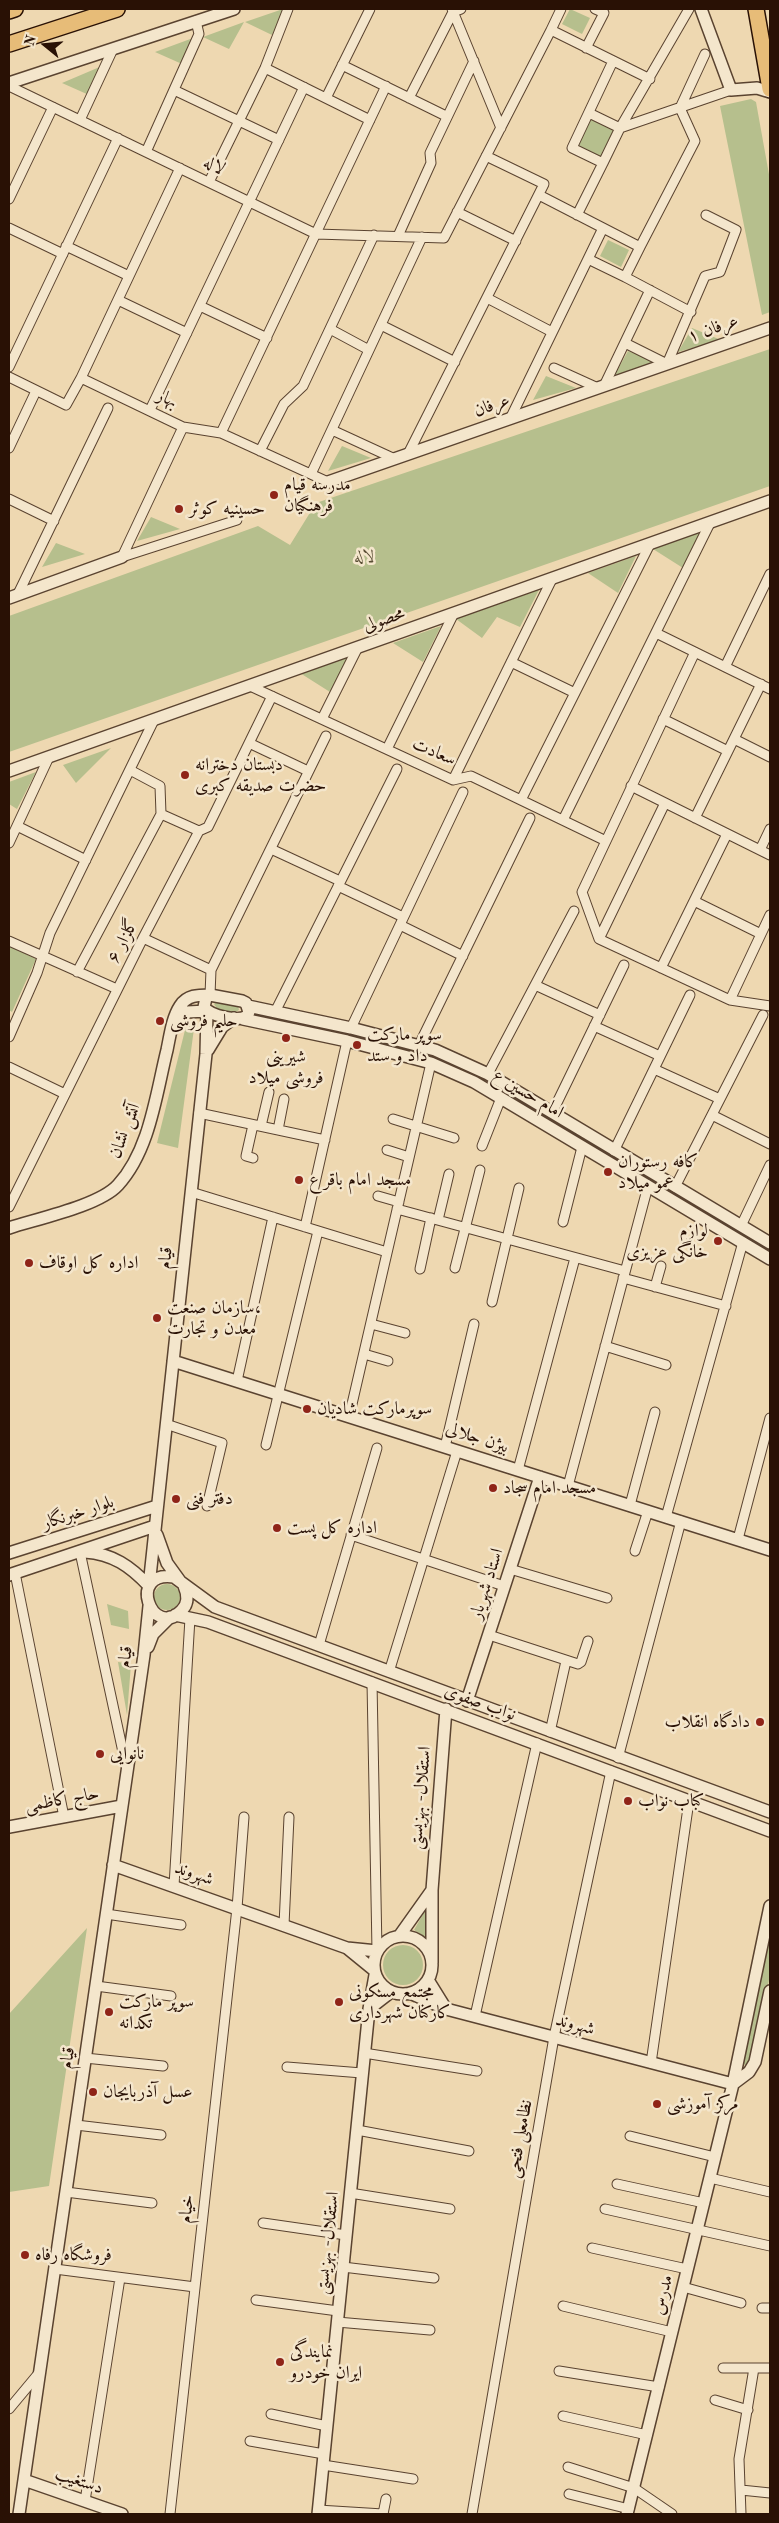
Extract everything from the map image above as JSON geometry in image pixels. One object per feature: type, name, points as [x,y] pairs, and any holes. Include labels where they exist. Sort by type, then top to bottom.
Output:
[{"type":"main road","points":[[9,11],[15,9]]},
{"type":"main road","points":[[11,44],[118,9]]},
{"type":"main road","points":[[756,9],[770,91]]},
{"type":"street","points":[[9,85],[234,9]]},
{"type":"street","points":[[209,182],[265,68],[288,9]]},
{"type":"street","points":[[326,98],[370,9]]},
{"type":"street","points":[[516,241],[458,212],[561,9]]},
{"type":"street","points":[[577,215],[620,128],[689,9]]},
{"type":"street","points":[[701,9],[731,90]]},
{"type":"street","points":[[455,10],[501,128]]},
{"type":"street","points":[[409,98],[455,10]]},
{"type":"street","points":[[586,48],[602,10]]},
{"type":"street","points":[[146,152],[199,34],[196,21]]},
{"type":"street","points":[[551,30],[650,79]]},
{"type":"street","points":[[80,120],[113,49]]},
{"type":"street","points":[[625,277],[694,142],[680,108],[705,54]]},
{"type":"street","points":[[398,236],[431,163],[430,153],[446,116],[474,61]]},
{"type":"street","points":[[603,163],[572,148],[613,61]]},
{"type":"street","points":[[342,65],[446,116]]},
{"type":"street","points":[[265,68],[370,120]]},
{"type":"street","name":"لاله","points":[[9,85],[316,234],[444,238],[458,212]]},
{"type":"street","points":[[221,434],[386,86]]},
{"type":"street","points":[[150,410],[304,87]]},
{"type":"street","points":[[589,113],[620,128],[731,90],[757,88],[770,91]]},
{"type":"street","points":[[174,90],[279,140]]},
{"type":"street","points":[[9,198],[53,107]]},
{"type":"street","points":[[9,367],[118,138]]},
{"type":"street","points":[[408,454],[544,184],[486,156]]},
{"type":"street","points":[[9,377],[66,405],[180,168]]},
{"type":"street","points":[[539,195],[640,247]]},
{"type":"street","points":[[625,343],[667,364],[691,312],[704,276],[720,272],[736,230],[706,215]]},
{"type":"street","points":[[9,228],[129,276]]},
{"type":"street","points":[[510,419],[602,228]]},
{"type":"street","points":[[260,451],[284,404],[302,386],[374,235]]},
{"type":"street","points":[[311,474],[422,237]]},
{"type":"street","points":[[588,259],[691,312]]},
{"type":"street","points":[[554,368],[601,387],[625,343],[650,290]]},
{"type":"street","points":[[487,298],[552,332]]},
{"type":"street","points":[[118,300],[187,333]]},
{"type":"street","points":[[200,306],[267,338]]},
{"type":"street","points":[[381,325],[454,362]]},
{"type":"street","name":"عرفان ۱","points":[[667,364],[770,328]]},
{"type":"street","points":[[330,329],[369,350]]},
{"type":"street","name":"عرفان","points":[[328,482],[667,364]]},
{"type":"street","name":"بهار","points":[[80,378],[183,427],[221,434],[328,482]]},
{"type":"street","points":[[9,448],[36,391]]},
{"type":"street","points":[[14,596],[54,521],[108,408]]},
{"type":"street","points":[[122,557],[183,427]]},
{"type":"street","points":[[332,430],[395,459]]},
{"type":"street","points":[[9,499],[54,521]]},
{"type":"street","name":"محصولی","points":[[9,771],[770,502]]},
{"type":"street","points":[[14,596],[122,557],[237,520]]},
{"type":"street","points":[[563,820],[710,523]]},
{"type":"street","points":[[521,800],[650,544]]},
{"type":"street","points":[[725,667],[770,574]]},
{"type":"street","points":[[453,780],[552,579]]},
{"type":"street","points":[[387,749],[454,613]]},
{"type":"street","points":[[656,633],[770,689]]},
{"type":"street","points":[[322,718],[358,648]]},
{"type":"street","points":[[694,652],[582,892],[599,939],[730,1000],[770,1006]]},
{"type":"street","points":[[511,662],[575,693]]},
{"type":"street","points":[[695,818],[761,684]]},
{"type":"street","name":"سعادت","points":[[250,686],[453,780],[471,776],[606,841]]},
{"type":"street","name":"گلزار ۶","points":[[9,1207],[143,938],[199,831],[208,827],[272,696]]},
{"type":"street","points":[[663,719],[728,751]]},
{"type":"street","points":[[9,1038],[30,990],[50,933],[154,720]]},
{"type":"street","points":[[210,996],[211,970],[326,736]]},
{"type":"street","points":[[734,739],[770,757]]},
{"type":"street","points":[[249,743],[308,771]]},
{"type":"street","points":[[9,843],[49,757]]},
{"type":"street","points":[[275,1012],[397,769]]},
{"type":"street","points":[[77,972],[161,814],[160,786],[130,770]]},
{"type":"street","points":[[631,786],[770,855]]},
{"type":"street","points":[[351,1028],[463,792]]},
{"type":"street","points":[[599,939],[665,803]]},
{"type":"street","points":[[161,814],[199,831]]},
{"type":"street","points":[[420,1045],[530,818]]},
{"type":"street","points":[[17,826],[86,860]]},
{"type":"street","points":[[760,850],[770,829]]},
{"type":"street","points":[[661,968],[727,834]]},
{"type":"street","points":[[271,849],[339,884],[463,956]]},
{"type":"street","points":[[694,901],[761,934]]},
{"type":"street","points":[[488,1074],[574,911]]},
{"type":"street","points":[[730,1000],[770,916]]},
{"type":"street","points":[[143,938],[211,970]]},
{"type":"street","points":[[9,941],[117,989]]},
{"type":"street","points":[[552,1113],[624,964]]},
{"type":"street","points":[[535,985],[600,1015]]},
{"type":"street","points":[[614,1151],[690,995]]},
{"type":"street","name":"امام حسین ع","points":[[210,996],[242,1001],[248,1006],[351,1028],[435,1050],[488,1074],[770,1243]]},
{"type":"street","name":"قیام","points":[[149,1586],[206,1054],[207,1011],[204,1002],[210,996]]},
{"type":"street","name":"آتش نشان","points":[[9,1228],[92,1202],[105,1195],[122,1180],[138,1152],[146,1133],[180,1005],[188,998],[210,996]]},
{"type":"street","points":[[238,1018],[249,1012],[248,1006]]},
{"type":"street","points":[[174,1023],[187,1012],[207,1011]]},
{"type":"street","name":"امام حسین ع","points":[[207,1011],[347,1041],[431,1063],[501,1098],[770,1259]]},
{"type":"street","points":[[676,1188],[763,1015]]},
{"type":"street","name":"قیام","points":[[206,1054],[214,1037],[238,1018]]},
{"type":"street","points":[[594,1026],[660,1056]]},
{"type":"street","points":[[306,1227],[347,1041]]},
{"type":"street","points":[[349,1416],[431,1063]]},
{"type":"street","points":[[9,1067],[65,1094]]},
{"type":"street","points":[[654,1068],[720,1099]]},
{"type":"street","points":[[253,1158],[246,1156],[269,1092]]},
{"type":"street","points":[[482,1146],[501,1098]]},
{"type":"street","points":[[278,1130],[284,1099]]},
{"type":"street","points":[[199,1113],[325,1140]]},
{"type":"street","points":[[712,1116],[770,1144]]},
{"type":"street","points":[[393,1119],[454,1138]]},
{"type":"street","points":[[563,1222],[582,1147]]},
{"type":"street","points":[[387,1150],[409,1157]]},
{"type":"street","points":[[741,1226],[770,1165]]},
{"type":"street","points":[[455,1268],[480,1170]]},
{"type":"street","points":[[420,1269],[449,1174]]},
{"type":"street","points":[[568,1486],[648,1186]]},
{"type":"street","points":[[492,1302],[519,1188]]},
{"type":"street","points":[[191,1192],[387,1252]]},
{"type":"street","points":[[378,1196],[398,1206],[435,1219],[575,1258],[655,1287],[726,1306]]},
{"type":"street","points":[[237,1381],[273,1217]]},
{"type":"street","points":[[266,1445],[318,1231]]},
{"type":"street","points":[[666,1517],[743,1242]]},
{"type":"street","points":[[518,1470],[575,1258]]},
{"type":"street","points":[[655,1287],[661,1266]]},
{"type":"street","points":[[371,1324],[405,1333]]},
{"type":"street","points":[[445,1447],[474,1324]]},
{"type":"street","points":[[605,1346],[666,1364]]},
{"type":"street","points":[[364,1354],[388,1361]]},
{"type":"street","name":"بیژن جلالی","points":[[173,1360],[770,1550]]},
{"type":"street","points":[[630,1505],[655,1412]]},
{"type":"street","points":[[738,1539],[769,1428],[770,1418]]},
{"type":"street","points":[[166,1424],[222,1443],[207,1506]]},
{"type":"street","points":[[318,1645],[377,1448]]},
{"type":"street","points":[[389,1672],[457,1451]]},
{"type":"street","name":"استاد شهریار","points":[[467,1701],[540,1477]]},
{"type":"street","name":"بلوار خبرنگار","points":[[9,1553],[157,1506]]},
{"type":"street","points":[[635,1551],[648,1511]]},
{"type":"street","points":[[110,1520],[120,1526],[117,1538]]},
{"type":"street","points":[[618,1758],[681,1521]]},
{"type":"street","points":[[144,1655],[154,1634],[185,1606],[187,1599],[182,1583],[167,1563],[160,1547],[155,1526]]},
{"type":"street","name":"بلوار خبرنگار","points":[[12,1574],[155,1526]]},
{"type":"street","points":[[351,1535],[504,1586]]},
{"type":"street","points":[[127,1771],[80,1552],[96,1553],[122,1562],[134,1570],[149,1586]]},
{"type":"street","points":[[510,1569],[607,1598]]},
{"type":"street","points":[[12,1574],[64,1817]]},
{"type":"street","points":[[172,1616],[157,1615],[149,1606],[147,1600],[149,1586],[154,1581],[167,1576],[182,1583]]},
{"type":"street","name":"نواب صفوی","points":[[182,1583],[215,1607],[618,1758],[770,1812]]},
{"type":"street","name":"قیام","points":[[18,2513],[114,1865],[144,1655],[149,1606]]},
{"type":"street","points":[[208,1622],[207,1612],[215,1607]]},
{"type":"street","name":"نواب صفوی","points":[[172,1616],[208,1622],[770,1831]]},
{"type":"street","points":[[174,1886],[190,1618]]},
{"type":"street","points":[[489,1634],[566,1661],[580,1664],[588,1641]]},
{"type":"street","points":[[550,1732],[566,1661]]},
{"type":"street","points":[[372,1682],[377,1951],[374,1972]]},
{"type":"street","name":"استقلال- بهزیستی","points":[[432,1963],[432,1890],[446,1709]]},
{"type":"street","points":[[475,2016],[537,1743]]},
{"type":"street","name":"نظامعلی فتحی","points":[[472,2514],[554,2037],[611,1771]]},
{"type":"street","points":[[650,2062],[689,1801]]},
{"type":"street","name":"حاج کاظمی","points":[[9,1827],[122,1806]]},
{"type":"street","name":"خیام","points":[[170,2514],[237,1908],[244,1817]]},
{"type":"street","points":[[284,1925],[290,1817]]},
{"type":"street","name":"شهروند","points":[[114,1865],[347,1948],[377,1951]]},
{"type":"street","points":[[377,1951],[382,1943],[400,1935],[432,1890]]},
{"type":"street","name":"مدرس","points":[[628,2512],[733,2084],[770,1906]]},
{"type":"street","points":[[106,1914],[181,1925]]},
{"type":"street","points":[[347,1948],[374,1972],[384,1988],[391,1992],[410,1993],[423,1986],[428,1980],[432,1963],[425,1946],[418,1939],[400,1935]]},
{"type":"street","name":"استقلال- بهزیستی","points":[[318,2512],[364,2053],[374,1972]]},
{"type":"street","points":[[428,1980],[446,2009]]},
{"type":"street","points":[[96,1986],[171,1996]]},
{"type":"street","points":[[733,2084],[750,2072],[756,2062],[770,1991]]},
{"type":"street","points":[[369,2009],[391,1992]]},
{"type":"street","name":"شهروند","points":[[410,1993],[446,2009],[733,2084]]},
{"type":"street","points":[[364,2053],[477,2072]]},
{"type":"street","points":[[85,2058],[162,2066]]},
{"type":"street","points":[[287,2067],[362,2073]]},
{"type":"street","points":[[76,2125],[161,2135]]},
{"type":"street","points":[[357,2130],[469,2151]]},
{"type":"street","points":[[630,2136],[715,2157]]},
{"type":"street","points":[[710,2178],[770,2192]]},
{"type":"street","points":[[617,2184],[704,2202]]},
{"type":"street","points":[[66,2192],[152,2203]]},
{"type":"street","points":[[350,2192],[450,2209]]},
{"type":"street","points":[[605,2209],[770,2246]]},
{"type":"street","points":[[263,2223],[346,2235]]},
{"type":"street","points":[[592,2248],[687,2269]]},
{"type":"street","points":[[343,2267],[434,2278]]},
{"type":"street","points":[[54,2269],[195,2288]]},
{"type":"street","points":[[85,2501],[120,2278]]},
{"type":"street","points":[[683,2287],[742,2303]]},
{"type":"street","points":[[256,2300],[338,2317],[430,2330]]},
{"type":"street","points":[[562,2306],[672,2332]]},
{"type":"street","points":[[724,2368],[770,2368]]},
{"type":"street","points":[[741,2514],[740,2459],[754,2368]]},
{"type":"street","points":[[559,2371],[658,2387]]},
{"type":"street","points":[[9,2409],[40,2373]]},
{"type":"street","points":[[714,2400],[748,2410]]},
{"type":"street","points":[[271,2414],[327,2426]]},
{"type":"street","points":[[563,2416],[647,2435]]},
{"type":"street","points":[[250,2441],[413,2478]]},
{"type":"street","points":[[568,2467],[634,2488],[672,2514]]},
{"type":"street","name":"دستغیب","points":[[24,2480],[122,2514]]},
{"type":"street","points":[[740,2490],[770,2493]]},
{"type":"street","points":[[569,2494],[628,2512]]},
{"type":"street","points":[[318,2512],[384,2514],[386,2498]]},
{"type":"green space","points":[[286,9],[272,35],[245,22]]},
{"type":"green space","points":[[570,9],[590,18],[582,34],[562,24]]},
{"type":"green space","points":[[244,22],[229,49],[203,37]]},
{"type":"green space","points":[[193,38],[182,64],[155,52]]},
{"type":"green space","points":[[102,66],[89,95],[62,83]]},
{"type":"green space","points":[[751,99],[756,102],[770,180],[770,312],[762,315],[720,106]]},
{"type":"green space","points":[[589,113],[620,128],[603,163],[572,148]]},
{"type":"green space","points":[[608,240],[629,250],[621,267],[600,256]]},
{"type":"green space","points":[[692,328],[721,340],[678,352]]},
{"type":"green space","name":"لاله","points":[[770,349],[770,486],[9,752],[9,616],[258,526],[290,545],[316,503]]},
{"type":"green space","points":[[628,351],[656,362],[614,376]]},
{"type":"green space","points":[[546,376],[576,388],[533,400]]},
{"type":"green space","points":[[342,446],[371,458],[328,471]]},
{"type":"green space","points":[[151,517],[180,529],[137,541]]},
{"type":"green space","points":[[701,531],[683,568],[653,549]]},
{"type":"green space","points":[[56,543],[85,554],[42,567]]},
{"type":"green space","points":[[636,556],[618,593],[588,573]]},
{"type":"green space","points":[[539,590],[520,627],[497,617],[482,638],[456,619]]},
{"type":"green space","points":[[441,626],[423,662],[393,643]]},
{"type":"green space","points":[[349,656],[330,692],[300,673]]},
{"type":"green space","points":[[111,748],[76,783],[63,765]]},
{"type":"green space","points":[[36,772],[17,809],[9,804],[9,782]]},
{"type":"green space","points":[[9,946],[36,959],[12,1012],[9,1010]]},
{"type":"green space","points":[[217,1001],[238,1006],[239,1010],[234,1013],[217,1009],[214,1004]]},
{"type":"green space","points":[[195,1021],[178,1148],[157,1143],[187,1022]]},
{"type":"green space","points":[[167,1584],[176,1588],[180,1597],[176,1606],[167,1610],[158,1606],[154,1597],[158,1588]]},
{"type":"green space","points":[[107,1604],[128,1611],[129,1629],[111,1625]]},
{"type":"green space","points":[[118,1662],[131,1664],[127,1715]]},
{"type":"green space","points":[[430,1902],[427,1938],[414,1930]]},
{"type":"green space","points":[[770,1926],[770,1975],[753,2060],[746,2065],[743,2064]]},
{"type":"green space","points":[[87,1928],[49,2186],[9,2192],[9,2014]]},
{"type":"green space","points":[[403,1945],[417,1951],[423,1965],[417,1979],[403,1985],[389,1979],[383,1965],[389,1951]]},
{"type":"place","name":"مدرسه قیام فرهنگیان","points":[[274,495]]},
{"type":"place","name":"حسینیه کوثر","points":[[179,509]]},
{"type":"place","name":"دبستان دخترانه حضرت صدیقه کبری","points":[[185,775]]},
{"type":"place","name":"حلیم فروشی","points":[[160,1021]]},
{"type":"place","name":"شیرینی فروشی میلاد","points":[[286,1038]]},
{"type":"place","name":"سوپر مارکت داد و ستد","points":[[357,1045]]},
{"type":"place","name":"کافه رستوران عمو میلاد","points":[[608,1172]]},
{"type":"place","name":"مسجد امام باقر ع","points":[[299,1180]]},
{"type":"place","name":"لوازم خانگی عزیزی","points":[[718,1241]]},
{"type":"place","name":"اداره کل اوقاف","points":[[29,1263]]},
{"type":"place","name":"سازمان صنعت، معدن و تجارت","points":[[157,1318]]},
{"type":"place","name":"سوپرمارکت شادیان","points":[[307,1409]]},
{"type":"place","name":"مسجد امام سجاد","points":[[493,1488]]},
{"type":"place","name":"دفتر فنی","points":[[176,1499]]},
{"type":"place","name":"اداره کل پست","points":[[277,1528]]},
{"type":"place","name":"دادگاه انقلاب","points":[[760,1722]]},
{"type":"place","name":"نانوایی","points":[[100,1754]]},
{"type":"place","name":"کباب نواب","points":[[628,1801]]},
{"type":"place","name":"مجتمع مسکونی کارکنان شهرداری","points":[[339,2002]]},
{"type":"place","name":"سوپر مارکت تکدانه","points":[[109,2012]]},
{"type":"place","name":"عسل آذربایجان","points":[[93,2092]]},
{"type":"place","name":"مرکز آموزشی","points":[[657,2104]]},
{"type":"place","name":"فروشگاه رفاه","points":[[25,2255]]},
{"type":"place","name":"نمایندگی ایران خودرو","points":[[280,2362]]}]
